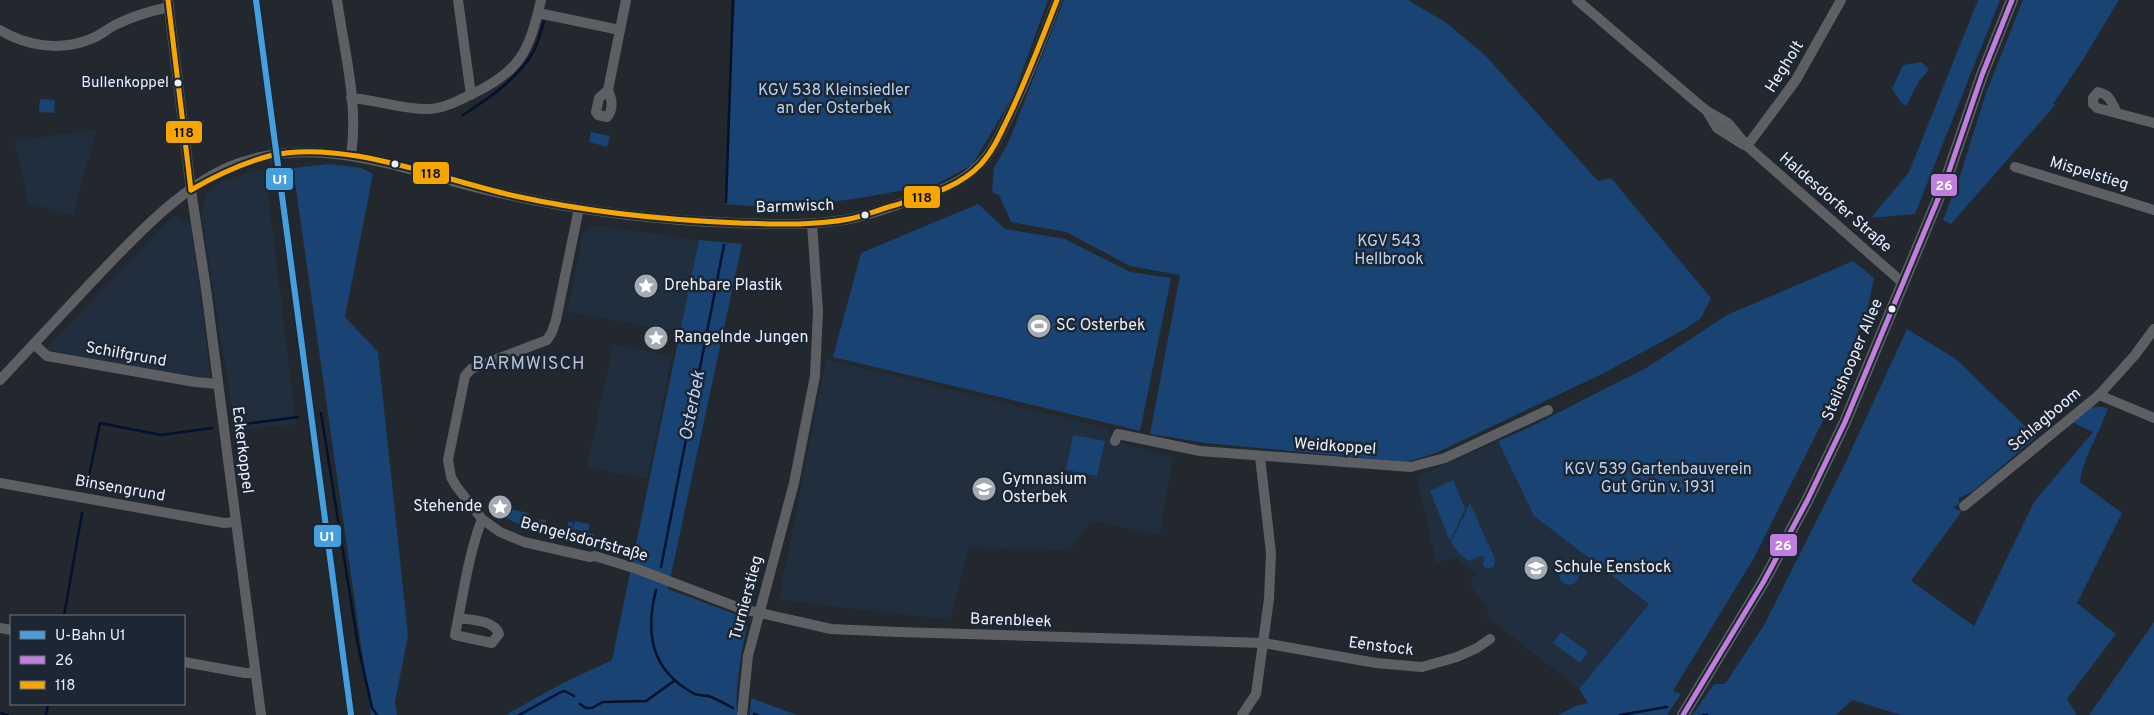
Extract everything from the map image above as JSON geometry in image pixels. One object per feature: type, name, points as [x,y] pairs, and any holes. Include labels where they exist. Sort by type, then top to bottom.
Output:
[{"type":"main road","name":"Steilshooper Allee","points":[[1684,714],[1757,594],[1807,501],[1858,394],[1946,180],[1982,75],[2012,0]]},
{"type":"street","points":[[337,0],[351,98],[354,140],[351,155]]},
{"type":"street","points":[[458,0],[471,95]]},
{"type":"street","points":[[351,98],[366,99],[400,107],[432,109],[454,103],[486,88],[516,66],[530,41],[541,0]]},
{"type":"street","points":[[608,90],[626,0]]},
{"type":"street","name":"Barmwisch","points":[[191,190],[218,172],[264,156],[304,151],[351,155],[512,196],[636,218],[702,222],[812,224],[845,220],[944,189],[966,177],[981,164],[997,140],[1023,89],[1057,0]]},
{"type":"street","name":"Haldesdorfer Straße","points":[[1577,0],[1707,112],[1728,123],[1747,146],[1903,283]]},
{"type":"street","name":"Hegholt","points":[[1747,146],[1787,94],[1841,0]]},
{"type":"street","points":[[0,30],[23,42],[68,46],[89,40],[144,12],[168,3]]},
{"type":"street","name":"Eckerkoppel","points":[[168,3],[261,715]]},
{"type":"street","points":[[538,13],[620,30]]},
{"type":"street","points":[[2117,113],[2154,123]]},
{"type":"street","name":"Mispelstieg","points":[[2015,167],[2154,210]]},
{"type":"street","points":[[0,380],[150,222],[191,190]]},
{"type":"street","name":"Bengelsdorfstraße","points":[[579,208],[556,320],[547,340],[471,369],[465,376],[448,460],[451,477],[482,519],[500,532],[524,542],[602,558],[758,613]]},
{"type":"street","name":"Turnierstieg","points":[[742,715],[748,656],[794,483],[815,376],[818,311],[812,224]]},
{"type":"street","points":[[2099,395],[2136,355],[2154,329]]},
{"type":"street","name":"Schilfgrund","points":[[34,344],[47,356],[195,382],[218,384]]},
{"type":"street","name":"Schlagboom","points":[[1964,506],[2099,395],[2154,418]]},
{"type":"street","name":"Weidkoppel","points":[[1115,441],[1118,434],[1200,451],[1411,467],[1444,458],[1548,410]]},
{"type":"street","points":[[1242,715],[1256,694],[1269,599],[1271,553],[1260,457]]},
{"type":"street","name":"Binsengrund","points":[[0,483],[224,523],[236,522]]},
{"type":"street","points":[[458,618],[475,538],[482,519]]},
{"type":"street","name":"Barenbleek","points":[[758,613],[840,629],[1264,643]]},
{"type":"street","name":"Eenstock","points":[[1264,643],[1376,663],[1422,667],[1457,657],[1477,648],[1490,639]]},
{"type":"street","points":[[185,662],[245,673],[255,673]]},
{"type":"shaded area","points":[[91,130],[96,131],[73,215],[28,203],[15,141]]},
{"type":"shaded area","points":[[275,142],[279,146],[282,164],[270,166],[267,144]]},
{"type":"shaded area","points":[[265,168],[296,424],[235,430],[202,215],[207,192],[223,181]]},
{"type":"shaded area","points":[[174,215],[191,225],[211,382],[46,349]]},
{"type":"shaded area","points":[[601,226],[699,240],[680,332],[567,312],[583,233],[591,227]]},
{"type":"shaded area","points":[[613,344],[672,356],[647,479],[587,467]]},
{"type":"shaded area","name":"Gymnasium Osterbek","points":[[826,359],[1110,429],[1109,439],[1173,458],[1160,535],[1091,521],[1069,550],[969,547],[951,620],[779,600]]},
{"type":"shaded area","name":"Schule Eenstock","points":[[1498,441],[1534,516],[1649,604],[1579,689],[1486,616],[1490,611],[1469,584],[1476,573],[1456,558],[1436,563],[1417,477]]},
{"type":"green space","name":"KGV 538 Kleinsiedler an der Osterbek","points":[[735,0],[1048,0],[1013,96],[972,165],[937,184],[817,204],[750,206],[725,204]]},
{"type":"green space","name":"KGV 543 Hellbrook","points":[[1064,0],[1408,0],[1448,24],[1485,55],[1598,181],[1611,178],[1711,298],[1701,318],[1687,328],[1604,373],[1436,453],[1407,462],[1207,443],[1150,434],[1180,275],[1130,266],[1066,232],[1011,222],[999,195],[992,192],[994,168],[1009,141]]},
{"type":"green space","points":[[1978,0],[2000,0],[1915,214],[1871,218],[1909,172]]},
{"type":"green space","points":[[2023,0],[2119,0],[2084,58],[2053,104],[2056,104],[1951,224],[1943,220],[1959,179],[1986,93]]},
{"type":"green space","points":[[1922,62],[1929,70],[1919,81],[1906,106],[1892,89],[1903,65]]},
{"type":"green space","points":[[40,99],[55,100],[54,113],[39,112]]},
{"type":"green space","points":[[591,132],[610,136],[607,147],[589,142]]},
{"type":"green space","points":[[330,164],[361,168],[373,174],[345,317],[378,352],[408,635],[395,702],[397,715],[371,715],[293,168]]},
{"type":"green space","points":[[978,204],[1005,229],[1065,239],[1130,272],[1171,278],[1140,431],[833,357],[861,253]]},
{"type":"green space","points":[[699,240],[742,244],[668,589],[740,616],[747,626],[738,681],[737,715],[506,715],[561,684],[612,660]]},
{"type":"green space","name":"KGV 539 Gartenbauverein Gut Grün v. 1931","points":[[1853,261],[1874,278],[1866,316],[1858,331],[1852,363],[1754,558],[1673,691],[1681,694],[1667,715],[1558,715],[1575,706],[1588,703],[1579,689],[1649,604],[1534,516],[1498,441],[1528,428],[1646,368],[1727,315]]},
{"type":"green space","points":[[1907,329],[1956,359],[2036,437],[1972,492],[1959,498],[1959,504],[1953,508],[1962,511],[1911,581],[1974,626],[2034,502],[2093,432],[2072,422],[2092,407],[2108,408],[2088,454],[2080,482],[2122,513],[2077,603],[2116,634],[2067,699],[2077,715],[1901,715],[1852,700],[1836,715],[1692,715],[1714,684],[1725,684],[1764,625],[1842,470]]},
{"type":"green space","points":[[1073,435],[1105,441],[1097,476],[1066,470]]},
{"type":"green space","points":[[1453,480],[1465,509],[1450,541],[1430,491]]},
{"type":"green space","points":[[1470,503],[1495,559],[1494,566],[1489,569],[1483,566],[1484,557],[1481,556],[1469,561],[1460,555],[1451,542]]},
{"type":"green space","points":[[509,509],[529,513],[524,527],[506,518]]},
{"type":"green space","points":[[539,519],[546,520],[545,528],[556,530],[555,537],[537,533]]},
{"type":"green space","points":[[575,521],[589,524],[588,532],[573,529]]},
{"type":"green space","points":[[568,522],[573,522],[573,534],[587,537],[588,533],[594,534],[593,546],[568,540]]},
{"type":"green space","points":[[1569,565],[1576,568],[1579,575],[1576,582],[1569,585],[1562,582],[1559,575],[1562,568]]},
{"type":"green space","points":[[2154,622],[2154,715],[2089,715]]},
{"type":"green space","points":[[1561,632],[1588,652],[1580,663],[1553,643]]},
{"type":"green space","points":[[751,698],[797,715],[750,715]]},
{"type":"waterway","name":"Osterbek","points":[[726,202],[733,0]]},
{"type":"waterway","points":[[463,115],[492,96],[518,72],[534,50],[544,22]]},
{"type":"waterway","name":"Osterbek","points":[[661,567],[724,245]]},
{"type":"waterway","points":[[321,413],[358,645],[372,708],[377,715]]},
{"type":"waterway","points":[[238,425],[298,417]]},
{"type":"waterway","points":[[87,485],[100,423],[161,435],[212,428]]},
{"type":"waterway","points":[[64,615],[82,513]]},
{"type":"waterway","name":"Osterbek","points":[[656,590],[651,621],[655,649],[660,662],[679,684],[693,693],[711,697],[733,708]]},
{"type":"waterway","points":[[580,704],[586,708],[592,708],[603,702],[646,701],[674,681]]},
{"type":"waterway","points":[[519,715],[561,692],[565,691],[574,696]]},
{"type":"waterway","points":[[46,715],[48,705]]},
{"type":"waterway","name":"Osterbek","points":[[1620,715],[1667,707]]},
{"type":"waterway","points":[[0,713],[8,715]]},
{"type":"metro line","name":"U1","points":[[256,0],[351,715]]},
{"type":"transit line","name":"118","points":[[168,0],[191,190]]},
{"type":"transit line","name":"118","points":[[191,190],[229,170],[269,156],[298,152],[328,152],[392,163],[515,196],[570,207],[682,220],[739,223],[807,224],[849,219],[940,191],[962,180],[986,159],[1009,116],[1057,0]]},
{"type":"transit line","name":"26","points":[[1683,715],[1764,581],[1807,501],[1845,422],[1946,180],[1982,75],[2012,0]]},
{"type":"place","name":"Bullenkoppel","points":[[178,83]]},
{"type":"place","name":"Drehbare Plastik","points":[[646,286]]},
{"type":"place","name":"SC Osterbek","points":[[1039,326]]},
{"type":"place","name":"Rangelnde Jungen","points":[[656,338]]},
{"type":"place","name":"Gymnasium Osterbek","points":[[984,489]]},
{"type":"place","name":"Stehende","points":[[500,507]]},
{"type":"place","name":"Schule Eenstock","points":[[1536,568]]},
{"type":"district","name":"BARMWISCH","points":[[529,364]]}]
